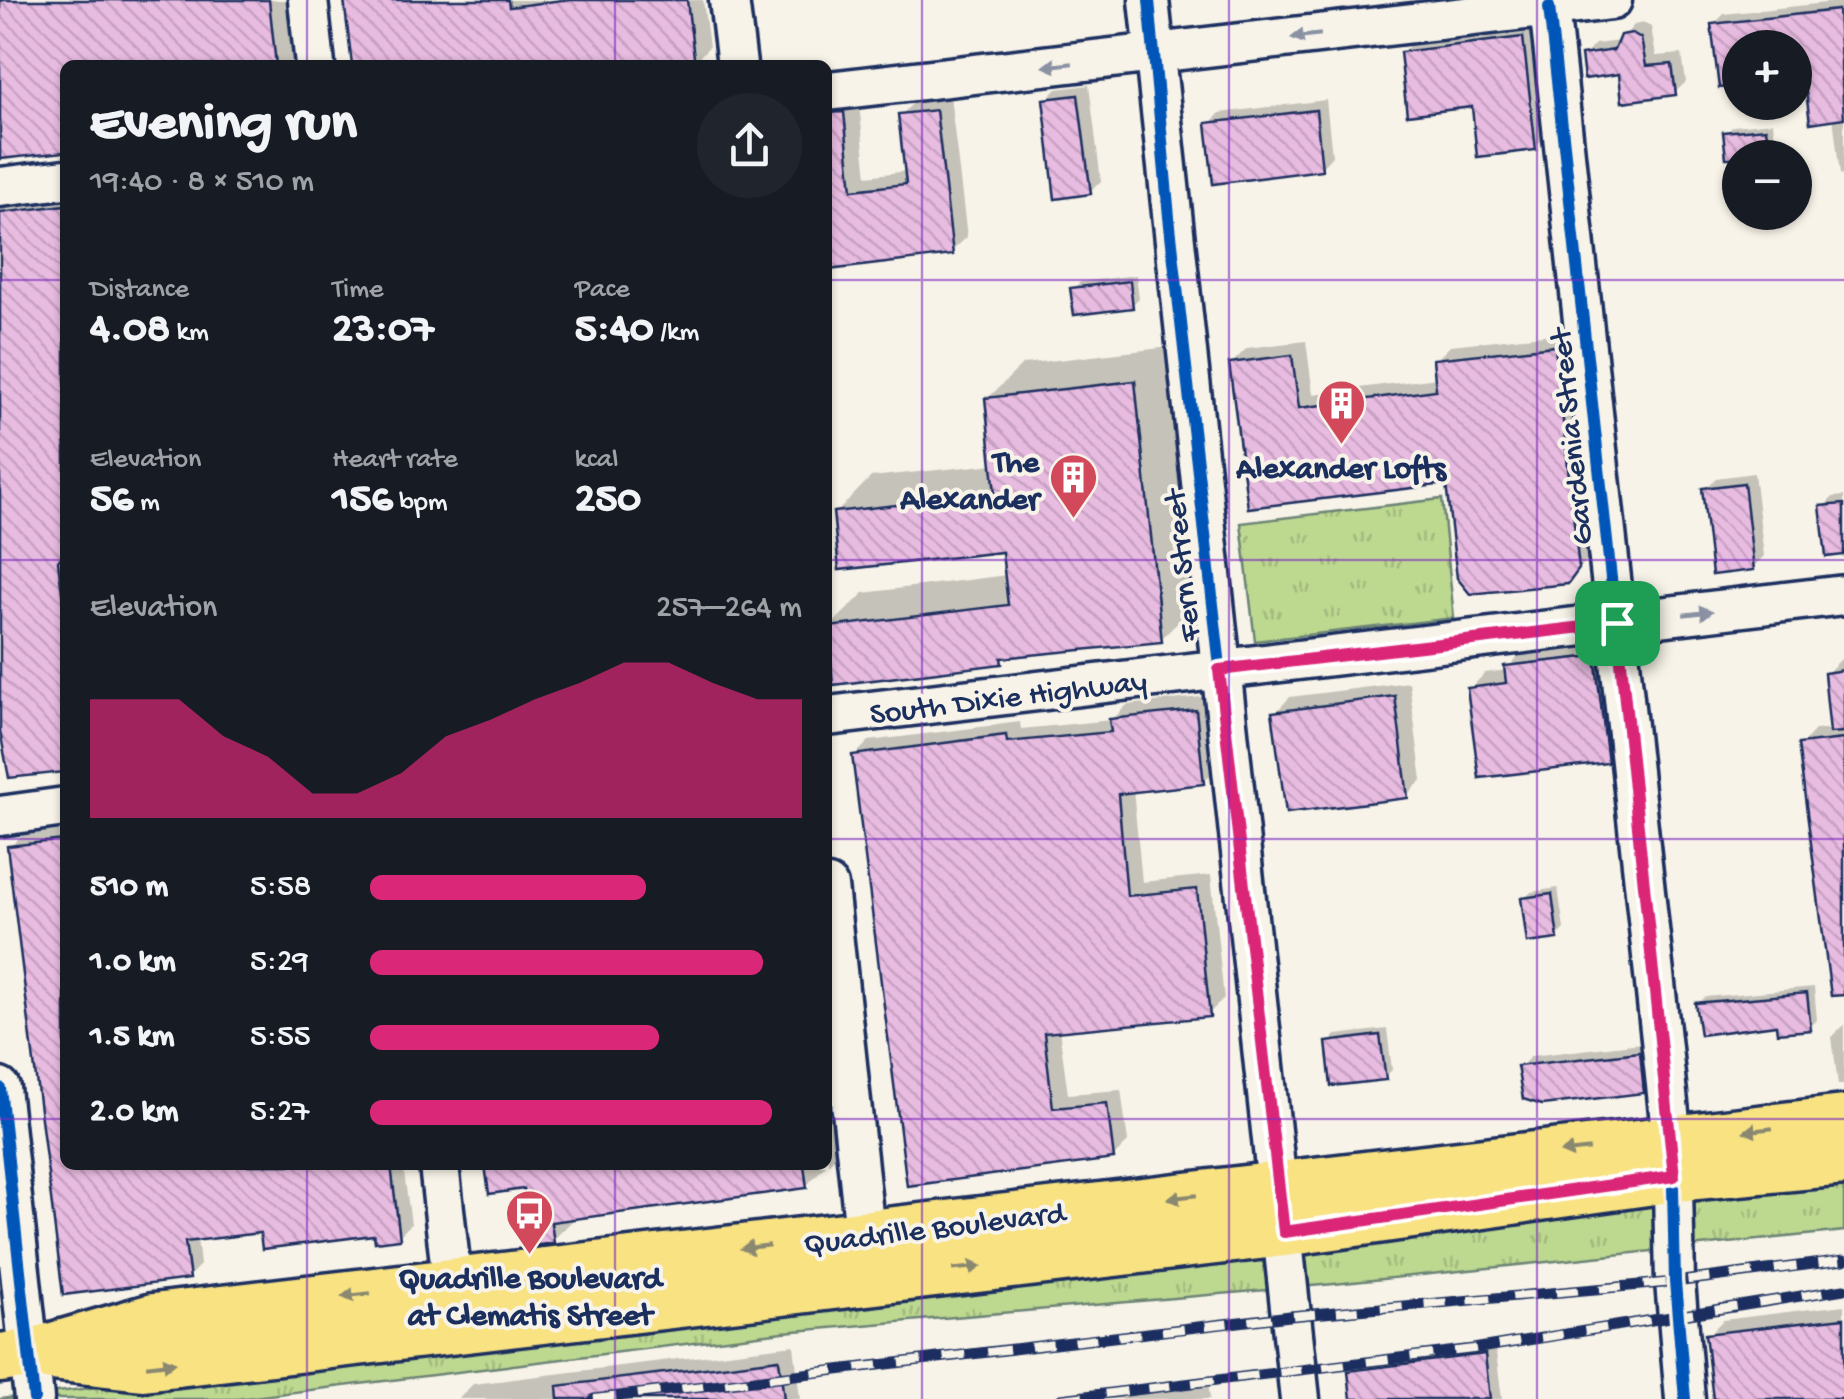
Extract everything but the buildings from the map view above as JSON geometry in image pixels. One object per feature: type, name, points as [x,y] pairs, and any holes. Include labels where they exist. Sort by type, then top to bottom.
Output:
[{"type":"main road","name":"Quadrille Boulevard","points":[[21,1370],[143,1366],[455,1306],[1281,1209],[1673,1158],[1844,1120]]},
{"type":"main road","name":"Quadrille Boulevard","points":[[1673,1158],[1844,1160]]},
{"type":"street","points":[[308,0],[314,60]]},
{"type":"street","points":[[729,0],[736,60]]},
{"type":"street","name":"Fern Street","points":[[1149,0],[1300,1399]]},
{"type":"street","points":[[832,91],[1612,0]]},
{"type":"street","name":"Gardenia Street","points":[[1549,8],[1673,1158],[1676,1282],[1685,1399]]},
{"type":"street","points":[[0,187],[60,180]]},
{"type":"street","name":"South Dixie Highway","points":[[832,716],[1844,595]]},
{"type":"street","points":[[0,816],[60,809]]},
{"type":"street","points":[[832,924],[867,1256]]},
{"type":"street","points":[[0,1088],[21,1370]]},
{"type":"street","points":[[440,1170],[455,1306]]},
{"type":"green space","points":[[1442,499],[1454,618],[1255,641],[1241,523]]},
{"type":"green space","points":[[1844,1175],[1844,1231],[1334,1284],[783,1332],[237,1399],[0,1399]]},
{"type":"railway","points":[[594,1399],[1290,1316],[1675,1282],[1844,1260]]},
{"type":"railway","points":[[1061,1399],[1473,1349],[1844,1289]]},
{"type":"cycle path","points":[[1149,0],[1169,217],[1279,1186]]},
{"type":"cycle path","points":[[1549,7],[1672,1140],[1675,1282],[1685,1399]]},
{"type":"cycle path","points":[[0,1088],[34,1399]]},
{"type":"place","name":"Alexander Lofts","points":[[1341,446]]},
{"type":"place","name":"The Alexander","points":[[1074,520]]},
{"type":"place","name":"Quadrille Boulevard at Clematis Street","points":[[530,1256]]},
{"type":"route","points":[[1617,623],[1674,1176],[1284,1232],[1219,670],[1617,623]]}]
